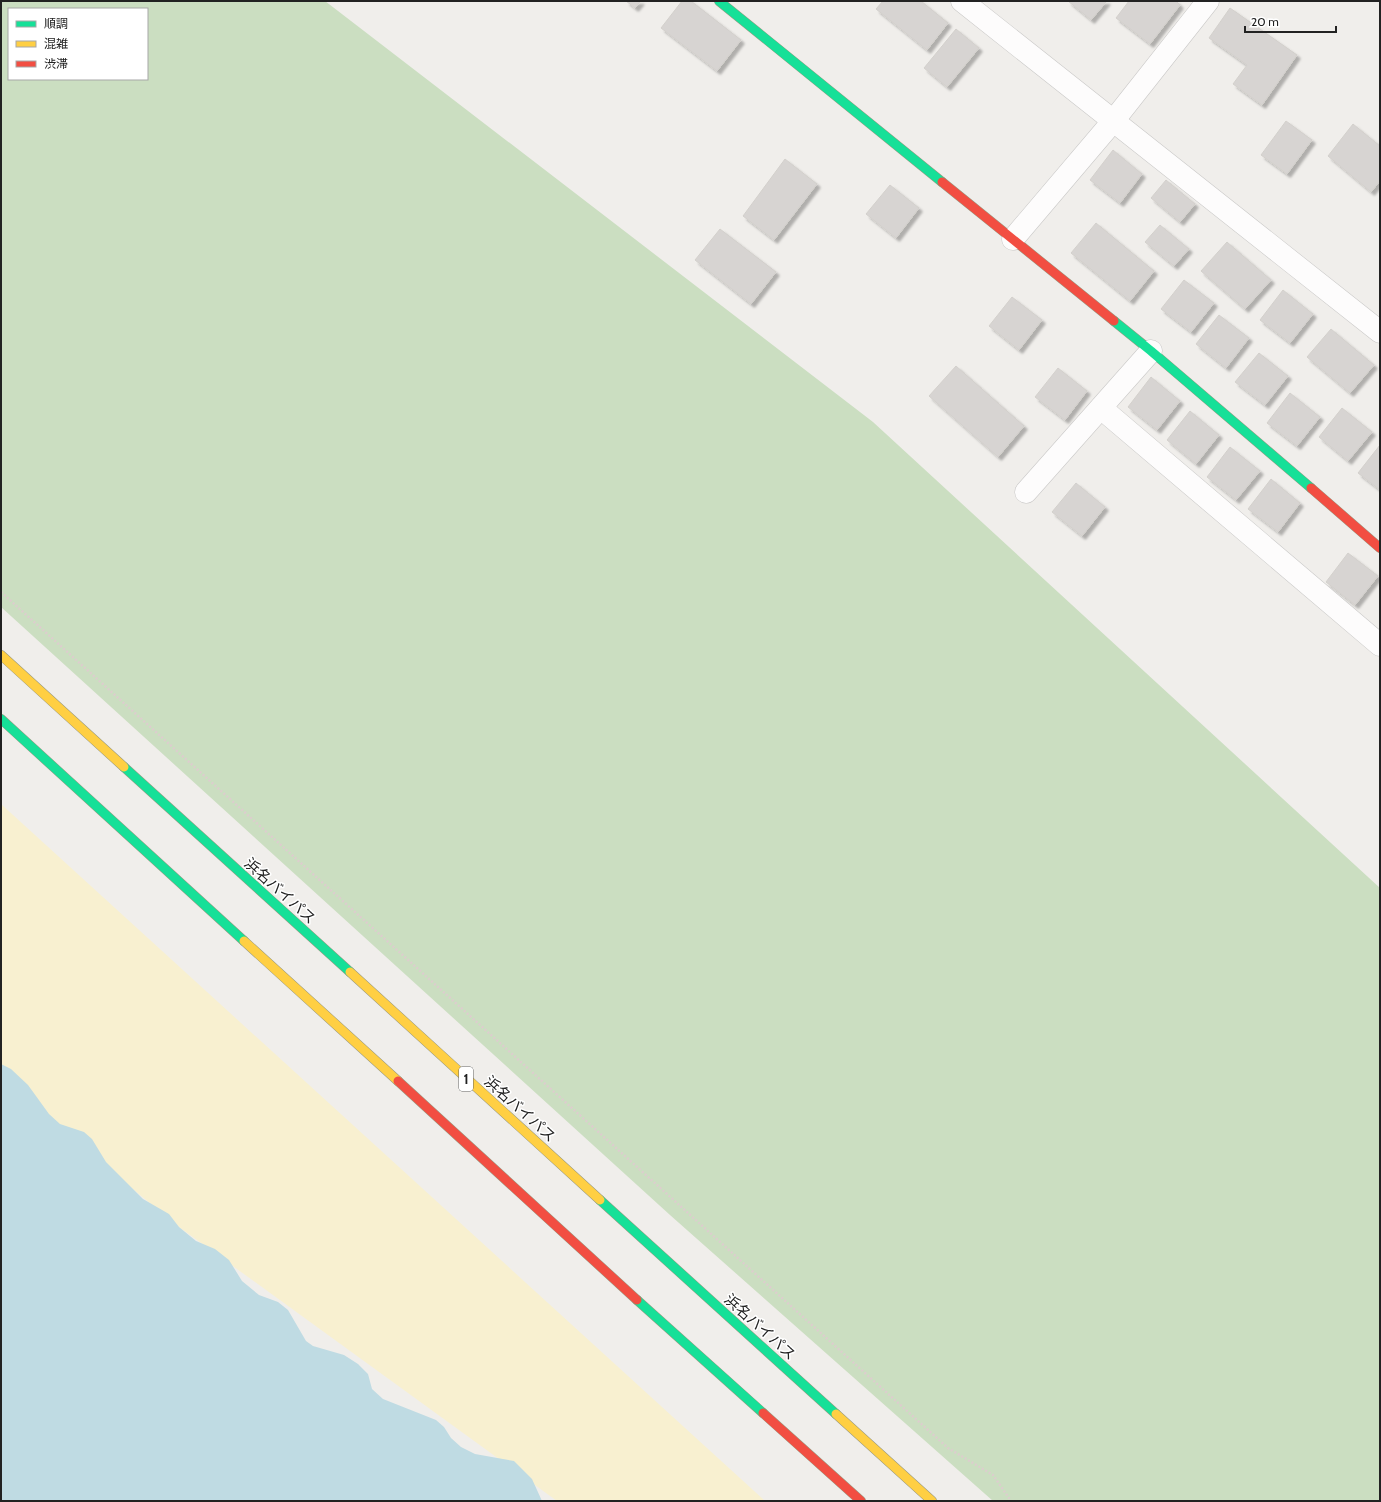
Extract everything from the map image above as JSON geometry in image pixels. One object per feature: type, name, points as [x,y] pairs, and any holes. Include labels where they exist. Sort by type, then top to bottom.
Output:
[{"type":"main road","points":[[719,1],[1151,351],[1380,548]]},
{"type":"main road","name":"浜名バイパス","points":[[1,655],[932,1501]]},
{"type":"main road","points":[[1,719],[675,1334],[861,1501]]},
{"type":"street","points":[[962,1],[1380,332]]},
{"type":"street","points":[[1013,239],[1114,120],[1208,1]]},
{"type":"street","points":[[1026,492],[1151,351]]},
{"type":"street","points":[[1101,408],[1380,645]]},
{"type":"path","points":[[1,592],[948,1448],[993,1475],[1011,1501]]},
{"type":"green space","points":[[1,1],[325,1],[873,422],[1380,888],[1380,1501],[993,1501],[670,1215],[1,607]]},
{"type":"sand","points":[[1,804],[765,1501],[557,1501],[179,1227],[1,1081]]},
{"type":"water","points":[[1,1064],[11,1069],[28,1085],[49,1114],[60,1124],[84,1132],[92,1139],[106,1162],[143,1199],[169,1214],[179,1227],[196,1241],[215,1249],[229,1260],[242,1281],[259,1295],[278,1302],[288,1310],[306,1341],[313,1346],[344,1355],[358,1364],[368,1374],[372,1389],[383,1399],[436,1420],[444,1427],[451,1438],[461,1447],[475,1454],[514,1461],[532,1479],[542,1501],[1,1501]]},
{"type":"building","points":[[626,1],[641,1],[635,8]]},
{"type":"building","points":[[682,1],[691,1],[741,40],[717,71],[661,28]]},
{"type":"building","points":[[883,1],[921,1],[948,23],[927,50],[876,9]]},
{"type":"building","points":[[1068,1],[1107,1],[1091,20]]},
{"type":"building","points":[[1129,1],[1176,1],[1180,5],[1150,44],[1116,18]]},
{"type":"building","points":[[1230,8],[1297,55],[1262,105],[1233,84],[1247,65],[1209,38]]},
{"type":"building","points":[[956,29],[979,48],[947,87],[924,68]]},
{"type":"building","points":[[1286,121],[1312,140],[1287,174],[1261,155]]},
{"type":"building","points":[[1353,124],[1380,146],[1380,181],[1371,192],[1328,156]]},
{"type":"building","points":[[1113,150],[1142,174],[1120,203],[1090,180]]},
{"type":"building","points":[[785,159],[817,184],[774,240],[743,216]]},
{"type":"building","points":[[1166,180],[1195,204],[1180,222],[1151,198]]},
{"type":"building","points":[[890,185],[919,208],[896,238],[866,214]]},
{"type":"building","points":[[1096,223],[1154,271],[1130,301],[1071,253]]},
{"type":"building","points":[[1160,225],[1189,249],[1174,266],[1145,242]]},
{"type":"building","points":[[720,229],[776,272],[751,304],[695,260]]},
{"type":"building","points":[[1227,242],[1271,280],[1245,309],[1201,271]]},
{"type":"building","points":[[1184,280],[1214,303],[1191,332],[1161,309]]},
{"type":"building","points":[[1283,290],[1313,314],[1290,343],[1260,320]]},
{"type":"building","points":[[1012,297],[1042,320],[1019,350],[989,326]]},
{"type":"building","points":[[1219,315],[1249,338],[1226,368],[1196,344]]},
{"type":"building","points":[[1331,329],[1374,365],[1350,393],[1307,357]]},
{"type":"building","points":[[1259,353],[1288,376],[1265,405],[1235,382]]},
{"type":"building","points":[[956,366],[1024,426],[998,457],[929,396]]},
{"type":"building","points":[[1058,368],[1087,391],[1065,420],[1035,397]]},
{"type":"building","points":[[1151,377],[1180,401],[1157,430],[1128,407]]},
{"type":"building","points":[[1290,393],[1320,417],[1297,446],[1267,423]]},
{"type":"building","points":[[1342,408],[1372,432],[1348,461],[1319,437]]},
{"type":"building","points":[[1190,411],[1219,435],[1196,464],[1167,440]]},
{"type":"building","points":[[1380,445],[1380,490],[1358,473]]},
{"type":"building","points":[[1230,447],[1260,471],[1236,500],[1207,477]]},
{"type":"building","points":[[1271,479],[1300,503],[1278,532],[1248,509]]},
{"type":"building","points":[[1076,483],[1105,507],[1082,536],[1052,512]]},
{"type":"building","points":[[1348,553],[1378,576],[1355,605],[1326,582]]},
{"type":"traffic: fast","points":[[719,1],[942,182]]},
{"type":"traffic: fast","points":[[1114,321],[1311,488]]},
{"type":"traffic: fast","points":[[1,719],[244,941]]},
{"type":"traffic: fast","points":[[124,767],[350,972]]},
{"type":"traffic: fast","points":[[600,1200],[836,1414]]},
{"type":"traffic: fast","points":[[637,1300],[763,1413]]},
{"type":"traffic: slow","points":[[1,655],[124,767]]},
{"type":"traffic: slow","points":[[244,941],[398,1081]]},
{"type":"traffic: slow","points":[[350,972],[600,1200]]},
{"type":"traffic: slow","points":[[836,1414],[932,1501]]},
{"type":"traffic: jam","points":[[942,182],[1114,321]]},
{"type":"traffic: jam","points":[[1311,488],[1380,548]]},
{"type":"traffic: jam","points":[[398,1081],[637,1300]]},
{"type":"traffic: jam","points":[[763,1413],[861,1501]]}]
